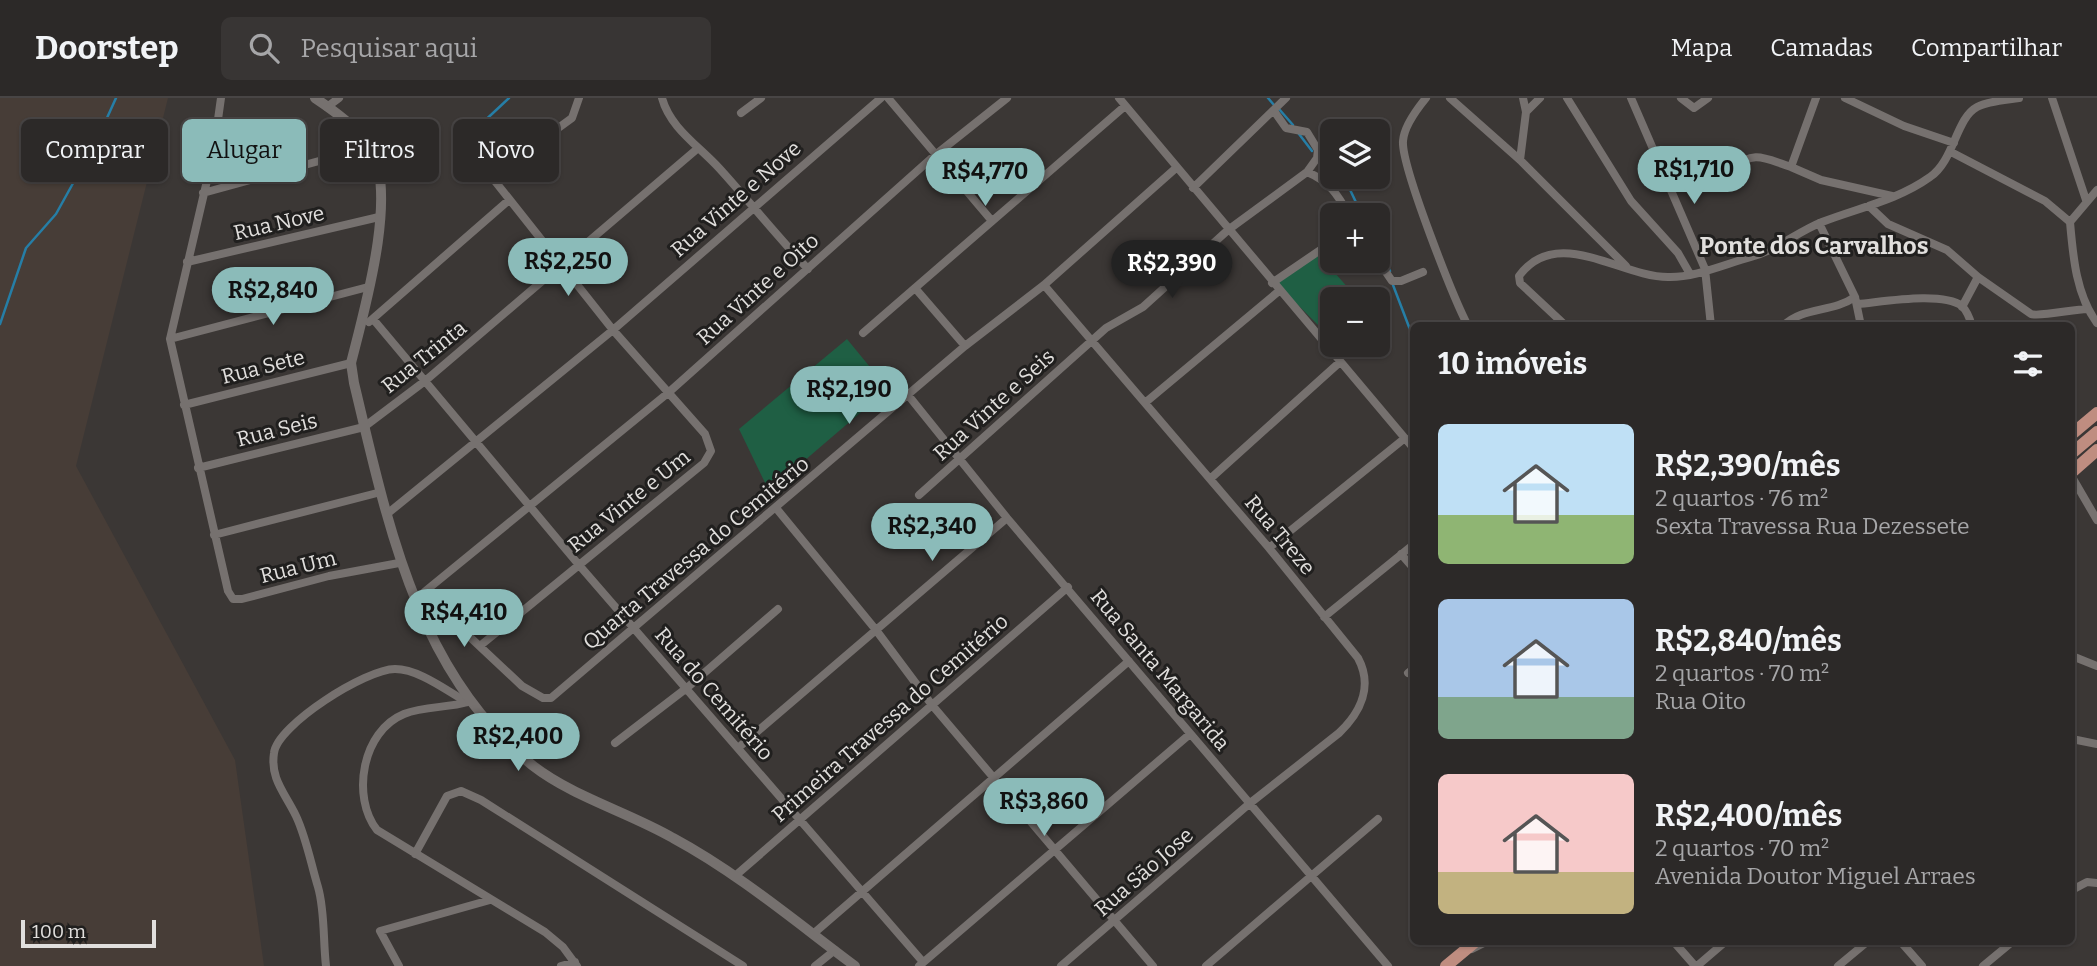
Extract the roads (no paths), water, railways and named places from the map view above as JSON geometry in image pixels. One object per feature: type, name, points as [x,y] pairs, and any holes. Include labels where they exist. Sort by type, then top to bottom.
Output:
[{"type":"main road","points":[[315,98],[340,119]]},
{"type":"main road","points":[[379,182],[379,217],[368,288],[351,363],[364,427],[399,563],[449,670],[469,702],[521,755],[545,774],[672,836],[735,876],[855,966]]},
{"type":"main road","points":[[2075,431],[2097,413]]},
{"type":"main road","points":[[2075,450],[2097,432]]},
{"type":"main road","points":[[2075,469],[2097,450]]},
{"type":"main road","points":[[1446,966],[1472,945]]},
{"type":"street","points":[[221,98],[219,125],[170,339],[214,535],[381,492]]},
{"type":"street","points":[[327,107],[339,98]]},
{"type":"street","points":[[559,127],[572,118],[579,98]]},
{"type":"street","points":[[662,98],[666,110],[697,149],[720,169],[752,209],[808,269]]},
{"type":"street","points":[[741,113],[761,98]]},
{"type":"street","name":"Rua Vinte e Nove","points":[[387,514],[612,330],[881,98]]},
{"type":"street","points":[[888,98],[934,156],[992,221]]},
{"type":"street","name":"Rua Vinte e Oito","points":[[423,593],[668,393],[934,156],[1007,98]]},
{"type":"street","points":[[1119,98],[1410,444]]},
{"type":"street","points":[[1426,98],[1405,132],[1403,143],[1409,172],[1466,322]]},
{"type":"street","points":[[1450,98],[1520,160],[1628,268]]},
{"type":"street","points":[[1520,160],[1526,112],[1523,98]]},
{"type":"street","points":[[1526,112],[1540,98]]},
{"type":"street","points":[[1567,98],[1631,201],[1678,253],[1690,274]]},
{"type":"street","points":[[1631,98],[1705,269],[1711,322]]},
{"type":"street","points":[[1681,98],[1695,108],[1708,98]]},
{"type":"street","points":[[1791,167],[1816,98]]},
{"type":"street","points":[[1845,98],[1953,147],[2045,201],[2070,222],[2081,290],[2087,309],[2097,323]]},
{"type":"street","points":[[1562,322],[1520,283],[1519,276],[1523,270],[1553,253],[1572,253],[1654,276],[1690,274],[1766,253],[1819,223],[1892,197],[1929,178],[1953,147],[1971,112],[1983,101],[2019,98]]},
{"type":"street","points":[[2052,98],[2086,200]]},
{"type":"street","points":[[1193,188],[1284,101]]},
{"type":"street","points":[[863,332],[1125,106]]},
{"type":"street","points":[[1274,111],[1286,128],[1307,132],[1318,150],[1317,159],[1307,173],[1327,183],[1341,203]]},
{"type":"street","name":"Rua Trinta","points":[[364,427],[425,381],[697,149]]},
{"type":"street","points":[[1732,169],[1746,157],[1753,156],[1791,167],[1821,180],[1892,197]]},
{"type":"street","points":[[203,193],[320,161]]},
{"type":"street","name":"Quarta Travessa do Cemitério","points":[[481,645],[522,686],[543,698],[551,698],[965,346],[1044,285],[1176,168]]},
{"type":"street","name":"Rua Vinte e Seis","points":[[919,495],[1106,328],[1143,307],[1228,230],[1307,173]]},
{"type":"street","name":"Rua Vinte e Um","points":[[481,645],[710,456],[711,447],[705,434],[612,330],[495,182]]},
{"type":"street","points":[[2070,222],[2097,190]]},
{"type":"street","points":[[359,329],[509,200]]},
{"type":"street","points":[[1869,206],[1888,225],[1947,250],[1978,277],[2035,316],[2087,309]]},
{"type":"street","name":"Rua Nove","points":[[187,262],[379,217]]},
{"type":"street","points":[[1819,223],[1856,301],[1860,322]]},
{"type":"street","points":[[1272,283],[1320,250]]},
{"type":"street","points":[[1387,273],[1394,282],[1423,272]]},
{"type":"street","points":[[1962,307],[1978,277]]},
{"type":"street","name":"Rua Treze","points":[[1044,285],[1269,548],[1363,668],[1366,688],[1362,702],[1350,723],[1249,804]]},
{"type":"street","points":[[170,339],[368,288]]},
{"type":"street","points":[[915,288],[965,346]]},
{"type":"street","points":[[1146,402],[1279,290]]},
{"type":"street","points":[[1788,322],[1799,314],[1835,308],[1856,301],[1933,299],[1952,302],[1962,307],[1970,322]]},
{"type":"street","name":"Rua do Cemitério","points":[[373,318],[579,565],[688,687],[921,964]]},
{"type":"street","points":[[1210,479],[1340,362]]},
{"type":"street","name":"Rua Sete","points":[[184,405],[351,363]]},
{"type":"street","name":"Rua Santa Margarida","points":[[908,395],[1007,518],[1388,966]]},
{"type":"street","name":"Rua Seis","points":[[198,468],[364,427]]},
{"type":"street","points":[[1269,548],[1405,438]]},
{"type":"street","points":[[2075,482],[2097,520]]},
{"type":"street","points":[[776,508],[876,629],[932,705],[1153,966]]},
{"type":"street","points":[[738,748],[1007,518]]},
{"type":"street","name":"Rua Um","points":[[214,535],[228,591],[235,599],[328,576],[399,563]]},
{"type":"street","points":[[1324,617],[1410,547]]},
{"type":"street","points":[[1401,554],[1410,564]]},
{"type":"street","name":"Primeira Travessa do Cemitério","points":[[735,876],[1068,587]]},
{"type":"street","points":[[420,609],[423,593]]},
{"type":"street","points":[[423,593],[481,645]]},
{"type":"street","points":[[615,743],[688,687],[778,609]]},
{"type":"street","points":[[2075,657],[2097,666]]},
{"type":"street","points":[[813,934],[1129,661]]},
{"type":"street","points":[[326,966],[319,890],[296,817],[275,780],[274,752],[278,737],[345,686],[369,673],[397,669],[426,679],[469,702]]},
{"type":"street","points":[[469,702],[415,711],[396,718],[377,740],[362,776],[363,802],[370,822],[377,830],[415,854],[545,932],[576,964]]},
{"type":"street","points":[[921,964],[1190,734]]},
{"type":"street","points":[[2075,740],[2097,744]]},
{"type":"street","points":[[415,854],[447,796],[461,791],[481,800],[743,966]]},
{"type":"street","name":"Rua São Jose","points":[[1061,966],[1249,804]]},
{"type":"street","points":[[1206,966],[1378,819]]},
{"type":"street","points":[[2075,888],[2087,882],[2097,883]]},
{"type":"street","points":[[399,966],[380,931],[490,900]]},
{"type":"street","points":[[1460,955],[1480,945]]},
{"type":"street","points":[[1677,945],[1696,966],[1721,945]]},
{"type":"street","points":[[1838,966],[1863,945]]},
{"type":"street","points":[[1904,945],[1922,966]]},
{"type":"street","points":[[1983,966],[2008,945]]},
{"type":"street","points":[[815,966],[835,950]]},
{"type":"street","points":[[561,966],[576,964]]},
{"type":"waterway","points":[[0,324],[26,248],[56,214],[97,140],[116,98]]},
{"type":"waterway","points":[[487,119],[509,98]]},
{"type":"waterway","points":[[1268,98],[1274,105]]},
{"type":"waterway","points":[[1279,109],[1293,125]]},
{"type":"waterway","points":[[1299,134],[1312,151]]},
{"type":"waterway","points":[[1350,189],[1356,203]]},
{"type":"waterway","points":[[1393,285],[1410,330]]},
{"type":"district","name":"Ponte dos Carvalhos","points":[[1814,246]]}]
